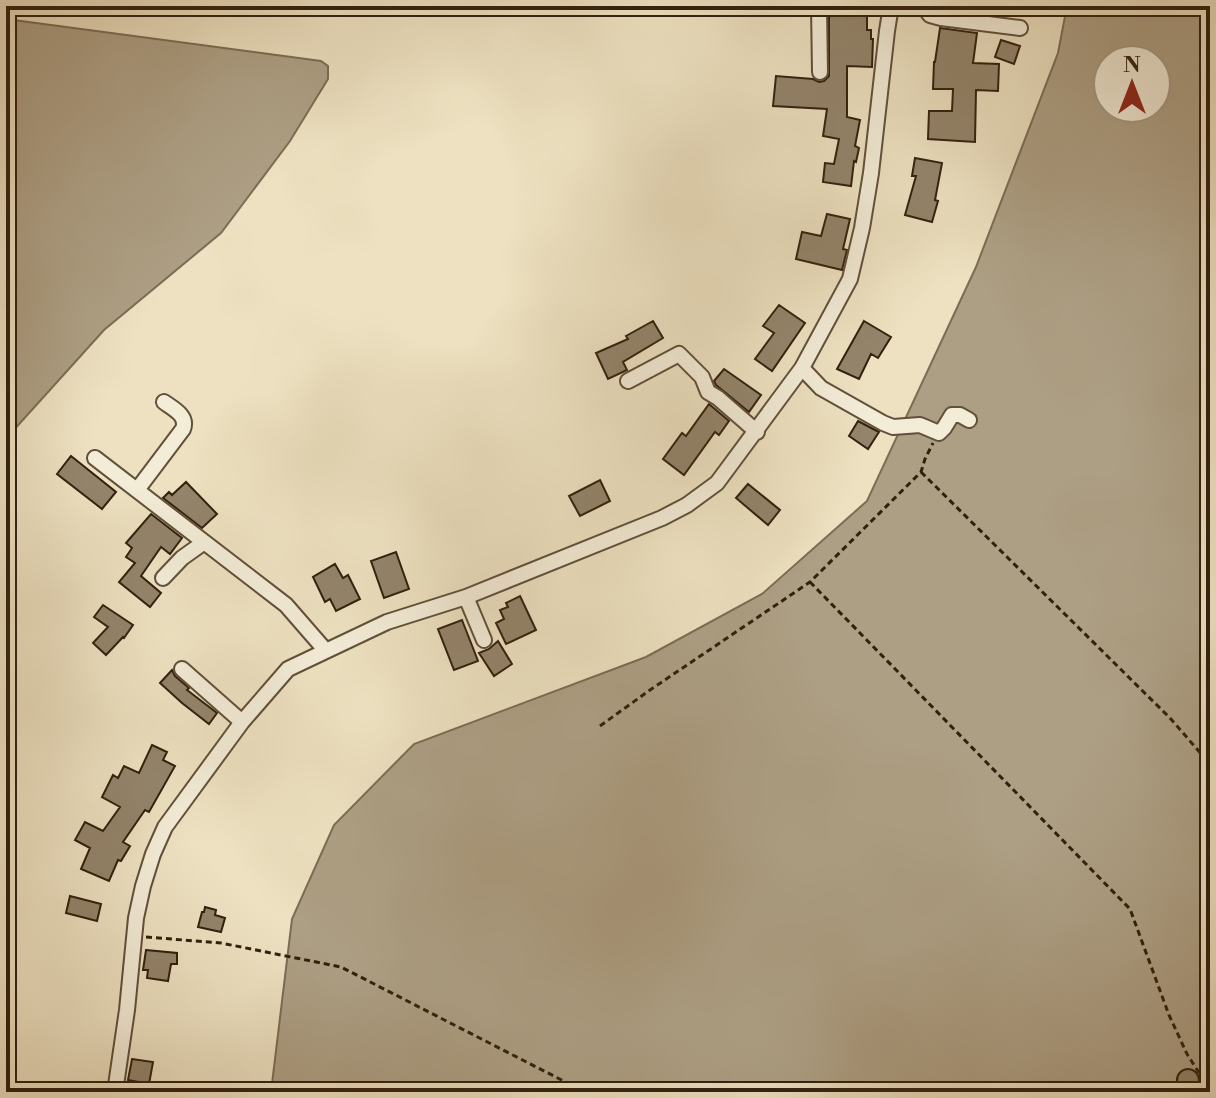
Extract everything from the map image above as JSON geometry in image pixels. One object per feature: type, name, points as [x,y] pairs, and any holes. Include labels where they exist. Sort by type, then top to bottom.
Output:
[{"type":"street","points":[[819,6],[820,72]]},
{"type":"street","points":[[115,1092],[136,918],[153,854],[165,827],[242,722],[288,669],[387,622],[466,597],[662,518],[687,505],[717,483],[757,432],[802,368],[850,279],[871,173],[891,6]]},
{"type":"street","points":[[923,6],[930,15],[941,18],[1020,28]]},
{"type":"street","points":[[628,381],[679,354],[702,377],[708,392],[757,432]]},
{"type":"street","points":[[802,368],[821,388],[893,427],[920,425],[939,433],[952,415],[969,420]]},
{"type":"street","points":[[137,490],[185,424],[183,417],[164,402]]},
{"type":"street","points":[[95,458],[286,605],[326,651]]},
{"type":"street","points":[[163,578],[182,558],[203,543]]},
{"type":"street","points":[[466,597],[484,640]]},
{"type":"street","points":[[182,669],[242,722]]},
{"type":"path","points":[[600,726],[810,582],[921,472],[939,433]]},
{"type":"path","points":[[921,472],[1170,718],[1210,764]]},
{"type":"path","points":[[810,582],[1130,909],[1169,1015],[1187,1054],[1210,1090]]},
{"type":"path","points":[[134,936],[221,943],[341,967],[585,1092]]},
{"type":"path","points":[[760,1092],[775,1088],[803,1092]]},
{"type":"shaded area","points":[[1067,6],[1210,6],[1210,1092],[271,1092],[292,919],[334,825],[414,744],[646,657],[762,594],[867,501],[976,267],[1058,53]]},
{"type":"shaded area","points":[[6,19],[321,61],[328,66],[328,79],[290,141],[221,233],[104,330],[11,433],[6,443]]},
{"type":"building","points":[[829,6],[867,6],[867,30],[871,30],[873,39],[872,67],[847,66],[847,117],[860,120],[855,146],[859,148],[851,186],[823,182],[825,163],[834,164],[839,139],[823,136],[827,109],[773,106],[776,76],[819,82],[829,76]]},
{"type":"building","points":[[940,28],[977,33],[973,63],[999,64],[998,91],[976,90],[975,142],[928,139],[929,111],[952,111],[953,89],[933,89]]},
{"type":"building","points":[[1001,40],[1020,46],[1014,64],[995,57]]},
{"type":"building","points":[[915,158],[942,163],[935,200],[938,201],[932,222],[905,215],[916,176],[912,176]]},
{"type":"building","points":[[827,214],[850,219],[842,270],[796,259],[802,232],[821,236]]},
{"type":"building","points":[[779,305],[805,323],[772,371],[755,359],[774,333],[763,326]]},
{"type":"building","points":[[653,321],[663,338],[623,362],[627,370],[608,379],[596,353],[628,339],[626,336]]},
{"type":"building","points":[[864,321],[891,337],[878,358],[871,354],[859,379],[837,369]]},
{"type":"building","points":[[724,369],[761,395],[749,412],[716,385],[714,381]]},
{"type":"building","points":[[709,404],[729,421],[719,435],[715,432],[684,475],[663,459],[682,433],[686,436]]},
{"type":"building","points":[[858,421],[879,432],[868,449],[849,436]]},
{"type":"building","points":[[71,456],[116,492],[102,509],[57,474]]},
{"type":"building","points":[[600,480],[610,501],[580,516],[569,496]]},
{"type":"building","points":[[186,482],[217,514],[202,528],[163,498],[169,492],[172,495]]},
{"type":"building","points":[[748,484],[780,510],[768,525],[736,498]]},
{"type":"building","points":[[151,514],[182,538],[170,554],[161,547],[141,576],[161,593],[150,607],[119,582],[135,563],[126,557],[132,548],[126,543]]},
{"type":"building","points":[[396,552],[409,589],[384,598],[371,561]]},
{"type":"building","points":[[335,564],[343,578],[348,575],[360,599],[336,611],[330,599],[325,602],[313,577]]},
{"type":"building","points":[[520,596],[536,630],[506,644],[496,623],[504,619],[500,610],[508,607],[506,603]]},
{"type":"building","points":[[103,605],[133,625],[106,655],[93,643],[108,627],[94,617]]},
{"type":"building","points":[[462,620],[478,661],[454,670],[438,629]]},
{"type":"building","points":[[498,641],[512,664],[494,676],[479,653]]},
{"type":"building","points":[[172,670],[189,688],[187,690],[217,713],[209,724],[160,683]]},
{"type":"building","points":[[152,745],[167,752],[163,760],[175,766],[149,812],[145,810],[123,842],[130,846],[121,861],[118,860],[109,881],[81,869],[90,848],[75,840],[85,822],[103,831],[120,807],[102,797],[113,775],[118,778],[124,766],[139,773]]},
{"type":"building","points":[[70,896],[101,904],[97,921],[66,913]]},
{"type":"building","points":[[205,907],[216,910],[215,915],[225,918],[221,932],[198,927]]},
{"type":"building","points":[[146,950],[177,953],[177,964],[171,964],[168,981],[147,978],[148,970],[143,970]]},
{"type":"building","points":[[132,1059],[153,1062],[149,1084],[128,1080]]},
{"type":"building","points":[[1188,1069],[1196,1072],[1199,1080],[1196,1088],[1188,1091],[1180,1088],[1177,1080],[1180,1072]]}]
